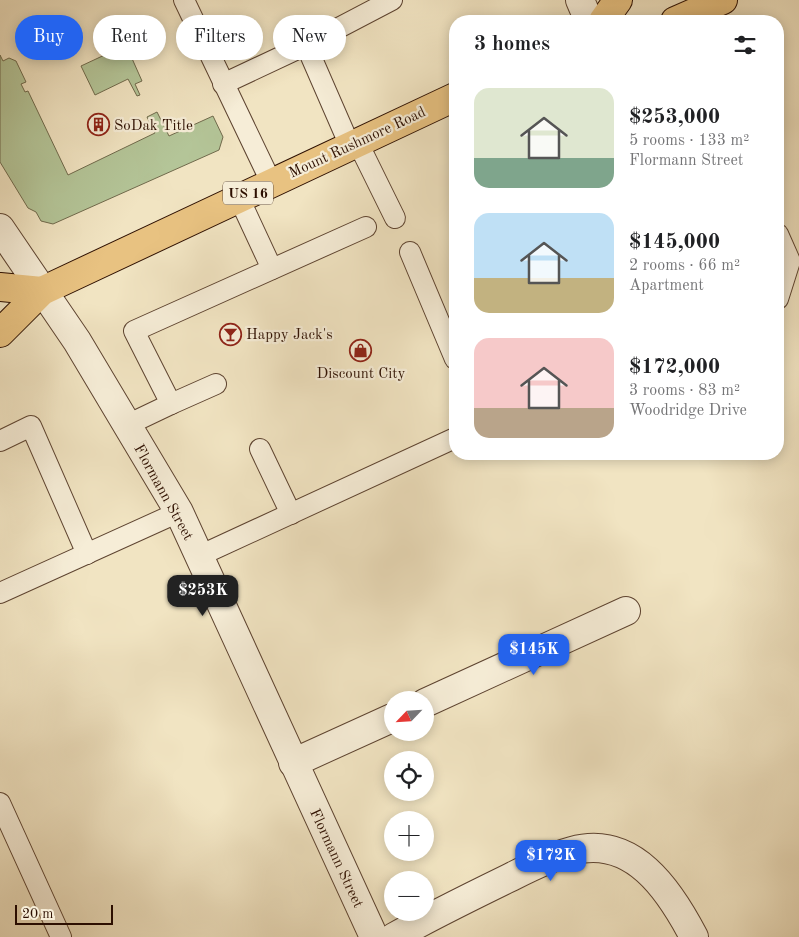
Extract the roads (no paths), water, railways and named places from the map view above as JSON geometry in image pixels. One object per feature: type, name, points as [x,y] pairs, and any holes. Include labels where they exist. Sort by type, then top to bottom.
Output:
[{"type":"highway","points":[[607,15],[618,0]]},
{"type":"highway","points":[[689,15],[723,0]]},
{"type":"highway","name":"Mount Rushmore Road","points":[[0,333],[42,291],[449,100]]},
{"type":"highway","points":[[0,287],[42,291]]},
{"type":"street","points":[[580,0],[586,15]]},
{"type":"street","name":"Flormann Street","points":[[0,228],[77,342],[179,512],[374,937]]},
{"type":"street","points":[[434,699],[626,611]]},
{"type":"street","points":[[293,763],[384,722]]},
{"type":"street","points":[[394,937],[449,907],[546,860],[573,850],[596,848],[614,851],[650,872],[667,892],[694,937]]},
{"type":"lane","points":[[184,0],[271,182]]},
{"type":"lane","points":[[346,24],[392,0]]},
{"type":"lane","points":[[223,84],[274,60]]},
{"type":"lane","points":[[313,60],[354,144],[395,218]]},
{"type":"lane","points":[[239,198],[272,269]]},
{"type":"lane","points":[[171,404],[134,331],[366,227]]},
{"type":"lane","points":[[784,248],[790,261],[784,280]]},
{"type":"lane","points":[[410,252],[449,345]]},
{"type":"lane","points":[[127,425],[216,384]]},
{"type":"lane","points":[[0,441],[31,426],[87,554]]},
{"type":"lane","points":[[199,556],[449,441]]},
{"type":"lane","points":[[260,449],[291,514]]},
{"type":"lane","points":[[0,593],[179,512]]},
{"type":"lane","points":[[0,804],[61,937]]},
{"type":"place","name":"SoDak Title","points":[[98,125]]},
{"type":"place","name":"Happy Jack's","points":[[230,334]]},
{"type":"place","name":"Discount City","points":[[361,350]]}]
